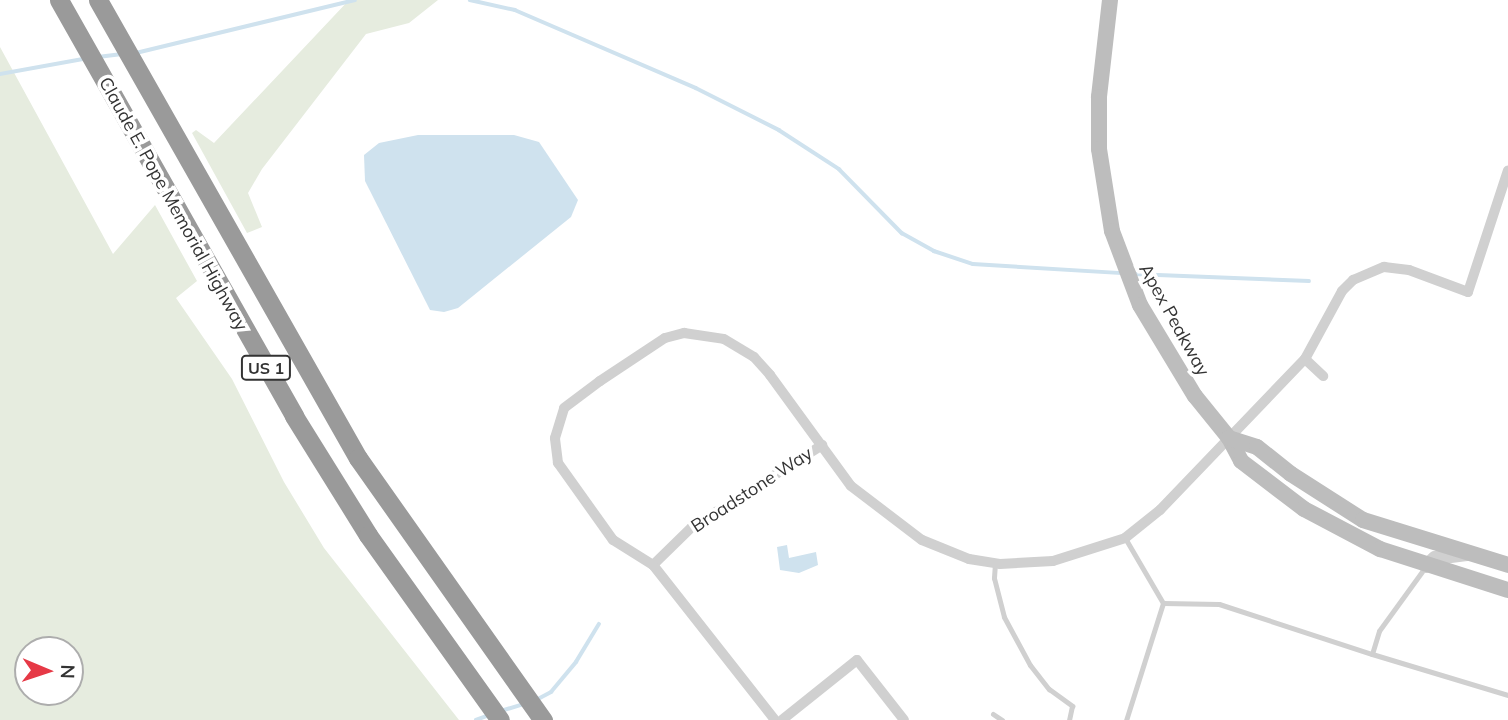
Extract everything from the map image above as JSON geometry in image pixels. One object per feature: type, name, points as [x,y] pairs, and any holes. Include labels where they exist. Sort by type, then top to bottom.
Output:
[{"type":"highway","name":"Claude E. Pope Memorial Highway","points":[[59,0],[294,416],[368,535],[500,720]]},
{"type":"highway","name":"US 1","points":[[98,0],[280,326],[405,529],[543,720]]},
{"type":"main road","name":"Apex Peakway","points":[[1110,0],[1099,123],[1112,231],[1125,274],[1167,355],[1229,438],[1241,461],[1304,509],[1356,538],[1426,566],[1508,590]]},
{"type":"main road","points":[[1229,438],[1257,446],[1291,474],[1363,520],[1508,565]]},
{"type":"street","name":"Broadstone Way","points":[[775,720],[653,565],[613,540],[558,463],[555,438],[564,408],[665,338],[684,332],[724,339],[754,357],[851,486],[882,513],[940,548],[995,563],[1053,561],[1125,538],[1160,510],[1305,359],[1342,291],[1366,272],[1384,267],[1409,270],[1468,292],[1508,170]]},
{"type":"street","points":[[1305,359],[1323,376]]},
{"type":"street","name":"Broadstone Way","points":[[653,565],[692,527],[822,445]]},
{"type":"street","points":[[1426,566],[1435,558],[1472,554]]},
{"type":"street","points":[[782,720],[857,660],[904,720]]},
{"type":"lane","points":[[1125,538],[1163,603],[1126,720]]},
{"type":"lane","points":[[995,563],[994,578],[1004,617],[1030,665],[1049,689],[1072,706],[1069,720]]},
{"type":"lane","points":[[1372,654],[1379,631],[1426,566]]},
{"type":"lane","points":[[1163,603],[1219,604],[1508,695]]},
{"type":"lane","points":[[993,714],[1002,720]]},
{"type":"shaded area","points":[[349,0],[438,0],[409,23],[366,34],[262,169],[248,193],[262,227],[247,233],[192,133],[196,130],[214,143]]},
{"type":"shaded area","points":[[0,47],[113,254],[155,205],[197,281],[176,298],[232,379],[284,482],[324,548],[459,720],[0,720]]},
{"type":"water","points":[[418,135],[514,135],[539,142],[578,200],[571,217],[458,308],[444,312],[430,310],[365,181],[364,155],[379,143]]},
{"type":"water","points":[[787,545],[789,558],[816,552],[818,565],[799,573],[780,570],[777,547]]},
{"type":"waterway","points":[[136,53],[355,0]]},
{"type":"waterway","points":[[470,0],[515,10],[696,88],[779,130],[839,169],[902,233],[934,251],[973,264],[1122,273]]},
{"type":"waterway","points":[[98,57],[122,54]]},
{"type":"waterway","points":[[0,74],[83,59]]},
{"type":"waterway","points":[[1133,274],[1309,281]]},
{"type":"waterway","points":[[538,699],[551,692],[576,662],[599,624]]},
{"type":"waterway","points":[[501,711],[524,704]]},
{"type":"waterway","points":[[476,720],[487,716]]}]
